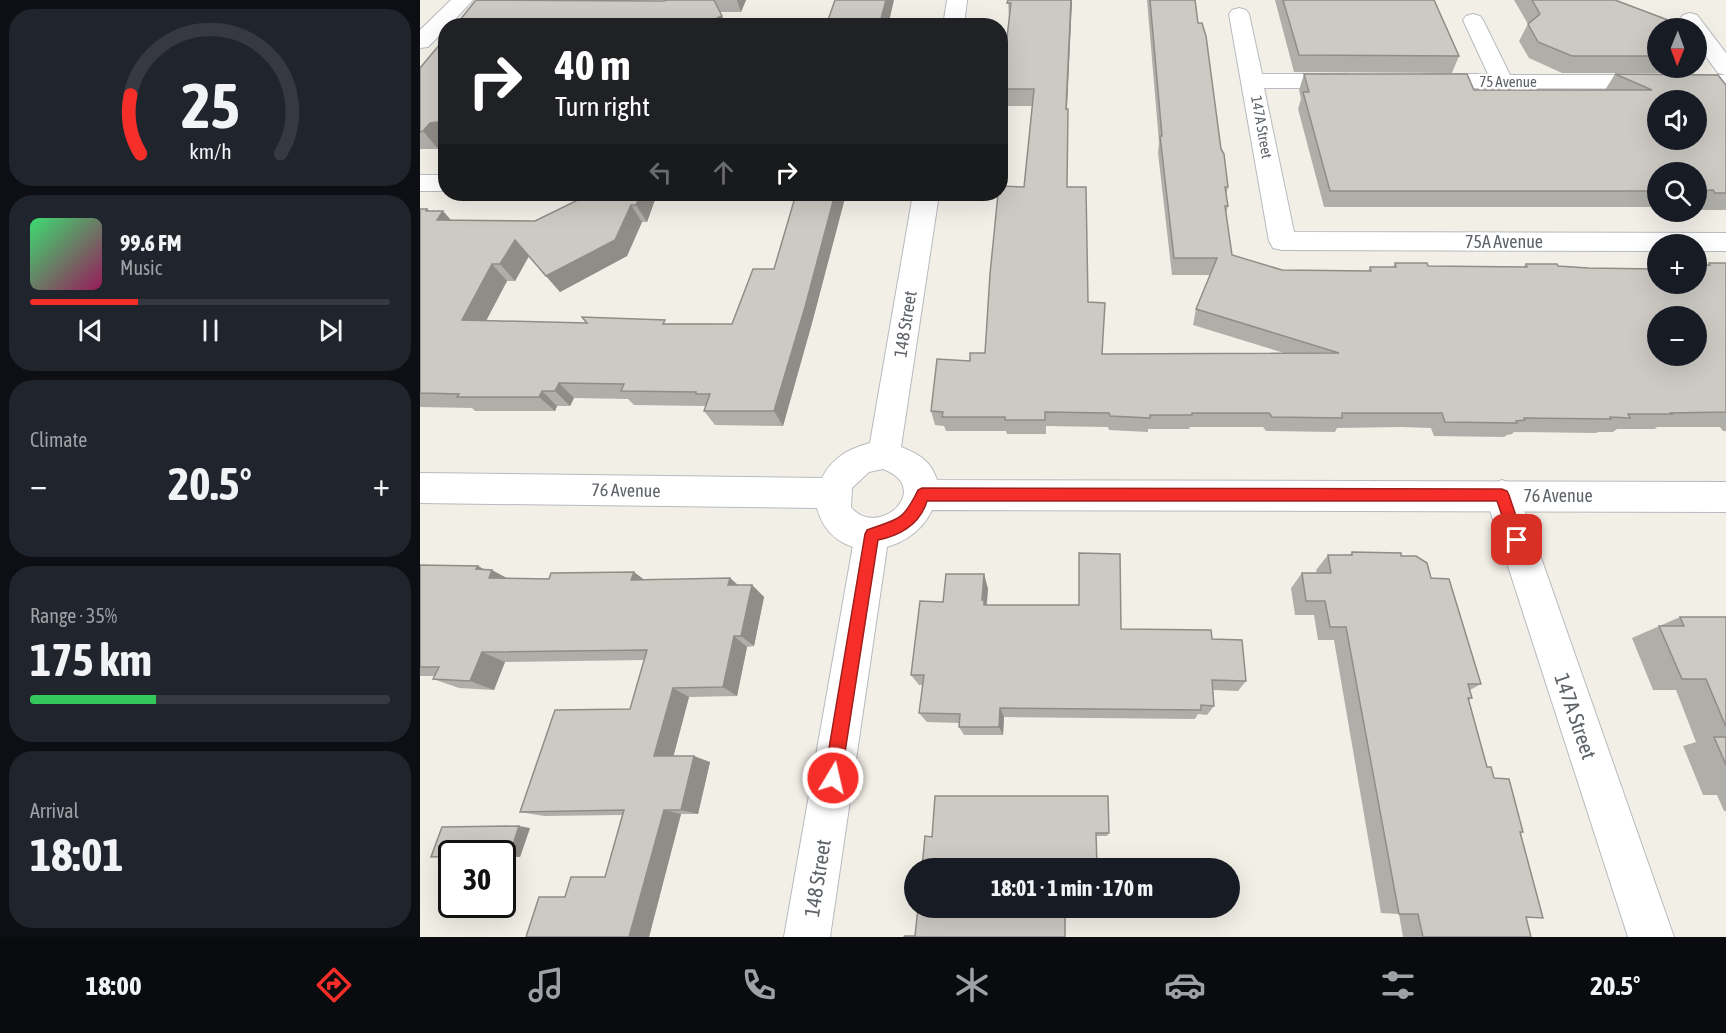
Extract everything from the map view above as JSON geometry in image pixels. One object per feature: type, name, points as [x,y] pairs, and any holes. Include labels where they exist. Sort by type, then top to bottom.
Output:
[{"type":"street","points":[[445,18],[463,0]]},
{"type":"street","points":[[954,18],[957,0]]},
{"type":"street","name":"147A Street","points":[[1239,14],[1282,241]]},
{"type":"street","points":[[1473,20],[1502,81]]},
{"type":"street","points":[[420,42],[438,24]]},
{"type":"street","points":[[1707,42],[1726,68]]},
{"type":"street","points":[[1253,81],[1363,81]]},
{"type":"street","name":"75 Avenue","points":[[1409,81],[1726,82]]},
{"type":"street","points":[[420,183],[438,183]]},
{"type":"street","name":"148 Street","points":[[884,455],[925,201]]},
{"type":"street","name":"75A Avenue","points":[[1282,241],[1726,242]]},
{"type":"street","points":[[884,455],[900,458],[914,467],[921,480],[922,495],[917,510],[905,522],[890,531],[872,534],[854,531],[840,522],[832,508],[832,493],[837,480],[857,462],[884,455]]},
{"type":"street","name":"76 Avenue","points":[[420,488],[832,493]]},
{"type":"street","name":"76 Avenue","points":[[922,495],[1726,496]]},
{"type":"street","name":"147A Street","points":[[1502,495],[1651,937]]},
{"type":"street","name":"148 Street","points":[[807,937],[872,534]]},
{"type":"building","points":[[476,0],[714,0],[722,16],[717,18],[461,18]]},
{"type":"building","points":[[835,0],[886,0],[881,18],[829,18]]},
{"type":"building","points":[[1008,0],[1071,0],[1066,109],[1068,109],[1067,187],[1086,187],[1088,302],[1105,303],[1102,354],[1339,353],[1196,309],[1217,258],[1174,258],[1160,136],[1162,136],[1150,0],[1195,0],[1198,23],[1202,23],[1206,36],[1221,149],[1224,154],[1228,187],[1225,187],[1228,206],[1225,206],[1232,255],[1282,270],[1371,271],[1370,267],[1396,267],[1395,263],[1427,263],[1428,266],[1527,267],[1526,264],[1557,264],[1558,266],[1588,268],[1647,269],[1647,294],[1707,294],[1707,265],[1710,265],[1709,263],[1726,263],[1726,412],[1628,414],[1630,418],[1610,417],[1611,419],[1524,418],[1525,420],[1516,421],[1517,423],[1445,422],[1442,413],[1342,413],[1342,418],[1272,417],[1269,413],[1192,413],[1192,415],[1150,415],[1150,418],[1110,416],[1109,413],[1045,412],[1045,420],[1005,420],[1005,417],[942,417],[943,412],[931,411],[937,359],[970,361],[970,353],[985,353],[997,201],[1008,201],[1008,186],[1024,187],[1034,89],[1008,89],[1008,29],[1011,3],[1007,3]]},
{"type":"building","points":[[1283,0],[1434,0],[1459,56],[1299,55]]},
{"type":"building","points":[[1532,0],[1615,0],[1663,18],[1647,18],[1647,56],[1572,56],[1538,42],[1528,24],[1540,14]]},
{"type":"building","points":[[438,47],[438,122],[430,123],[420,132],[420,68]]},
{"type":"building","points":[[1304,74],[1467,74],[1474,90],[1647,90],[1647,150],[1707,150],[1707,90],[1652,90],[1615,74],[1647,74],[1647,78],[1707,78],[1707,75],[1718,75],[1726,85],[1726,193],[1707,190],[1707,162],[1647,162],[1647,191],[1330,191],[1303,92],[1309,92]]},
{"type":"building","points":[[576,201],[638,201],[636,205],[631,205],[615,240],[546,276],[515,240],[500,264],[492,264],[462,320],[587,323],[582,317],[665,320],[663,324],[732,324],[753,269],[774,269],[794,201],[833,201],[774,411],[704,411],[710,394],[621,391],[624,384],[559,383],[555,391],[542,391],[539,397],[457,397],[459,394],[420,393],[420,209],[443,211],[437,220],[535,221]]},
{"type":"building","points":[[1352,552],[1401,553],[1401,556],[1416,556],[1427,563],[1431,578],[1449,579],[1481,684],[1468,684],[1472,698],[1468,698],[1487,767],[1491,767],[1494,778],[1509,779],[1523,832],[1520,832],[1543,918],[1526,917],[1531,937],[1423,937],[1418,914],[1399,914],[1346,627],[1330,627],[1325,601],[1306,601],[1302,573],[1331,573],[1328,555],[1352,555]]},
{"type":"building","points":[[1079,553],[1120,554],[1121,629],[1211,630],[1212,639],[1242,640],[1246,681],[1212,680],[1214,706],[1201,705],[1201,710],[1000,708],[999,727],[959,727],[960,714],[919,713],[924,675],[911,675],[920,601],[943,602],[946,574],[984,574],[982,600],[984,600],[984,605],[1079,605]]},
{"type":"building","points":[[420,565],[478,566],[476,569],[492,570],[489,578],[549,579],[551,573],[634,572],[631,580],[730,578],[728,585],[752,585],[741,636],[734,636],[723,687],[673,688],[654,756],[694,756],[681,810],[664,810],[629,937],[526,937],[539,897],[565,897],[571,877],[605,877],[624,810],[520,812],[555,710],[630,709],[647,650],[482,652],[470,681],[433,679],[439,667],[420,667]]},
{"type":"building","points":[[1680,617],[1726,617],[1726,727],[1706,679],[1682,679],[1659,626],[1684,626]]},
{"type":"building","points":[[1714,737],[1726,737],[1726,765]]},
{"type":"building","points":[[935,796],[1108,796],[1109,833],[1096,833],[1097,858],[923,858],[925,836],[932,837]]},
{"type":"building","points":[[519,826],[514,840],[438,840],[438,857],[431,857],[442,827]]},
{"type":"building","points":[[917,918],[1065,918],[1065,937],[904,937],[915,936]]},
{"type":"route","points":[[833,778],[872,534],[890,531],[905,522],[917,510],[922,495],[1502,495],[1517,540]]}]
